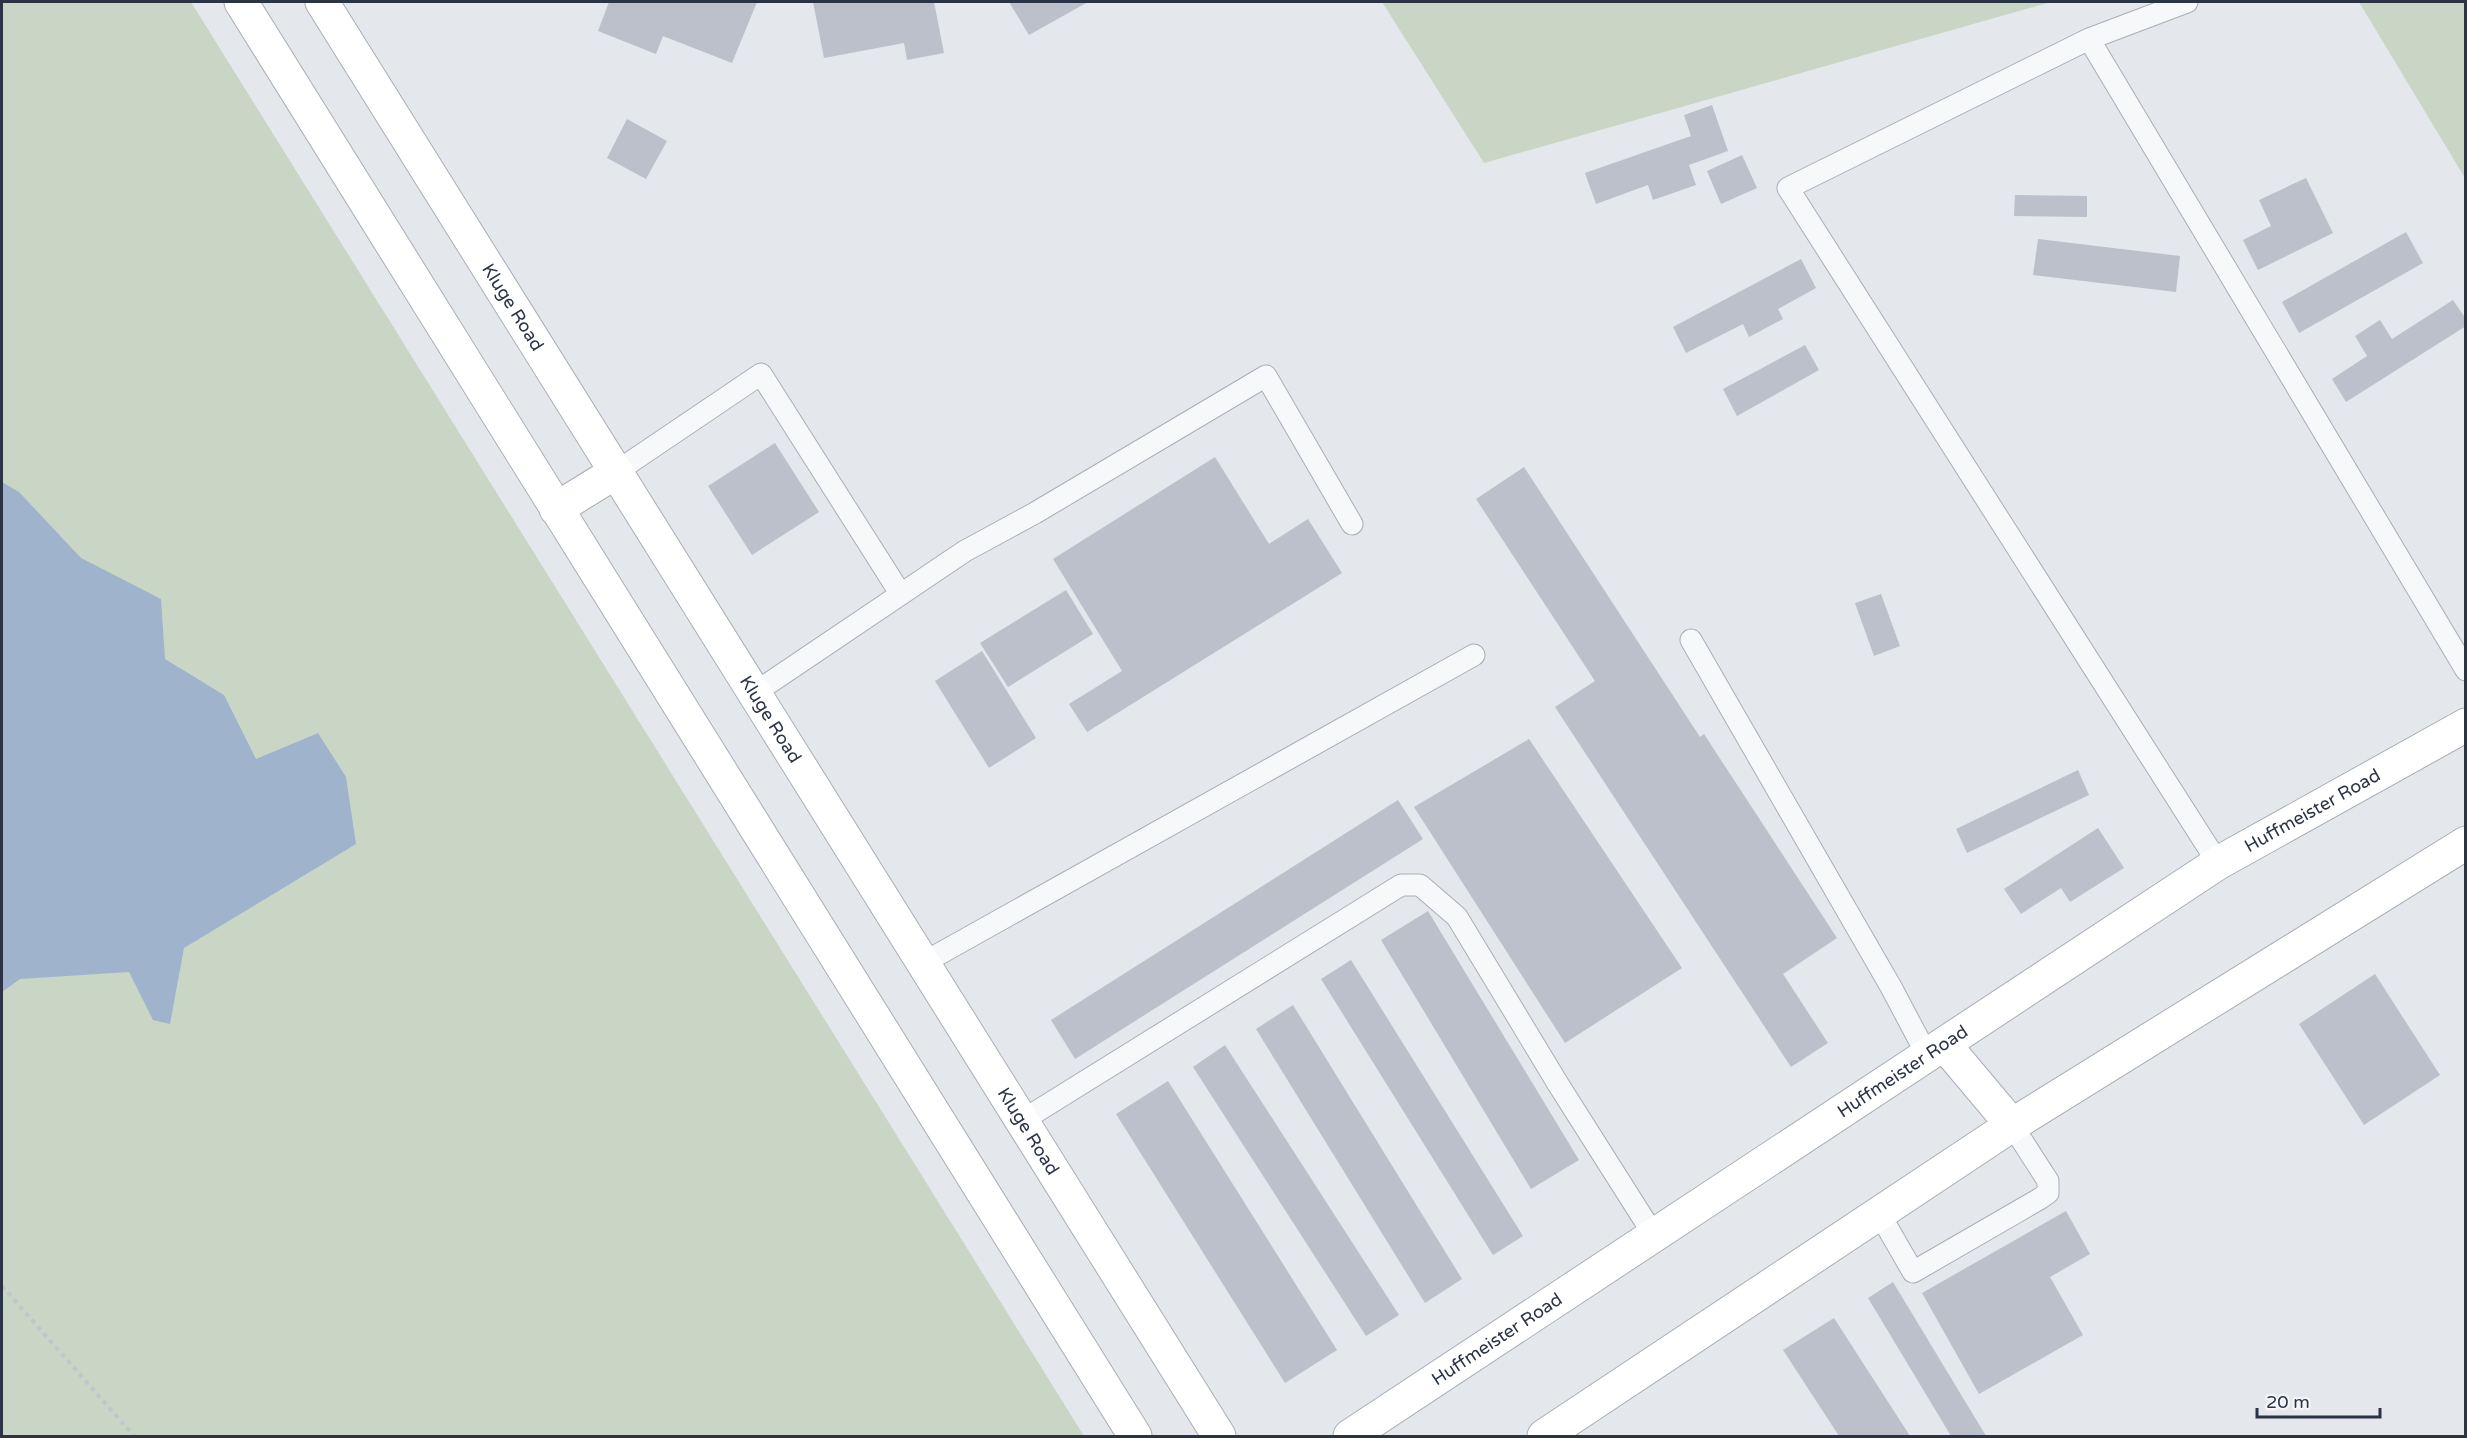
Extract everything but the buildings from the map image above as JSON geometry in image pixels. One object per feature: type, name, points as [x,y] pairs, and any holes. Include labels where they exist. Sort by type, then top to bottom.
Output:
[{"type":"main road","points":[[242,2],[1136,1437]]},
{"type":"main road","name":"Kluge Road","points":[[322,2],[756,692],[1219,1437]]},
{"type":"main road","points":[[556,509],[616,472]]},
{"type":"main road","name":"Huffmeister Road","points":[[1350,1437],[2218,863],[2466,725]]},
{"type":"main road","points":[[1544,1437],[2012,1125],[2466,843]]},
{"type":"main road","points":[[1936,1049],[2012,1125]]},
{"type":"lane","points":[[2187,2],[2089,39],[1788,188],[2039,587],[2218,863]]},
{"type":"lane","points":[[2089,39],[2466,670]]},
{"type":"lane","points":[[616,472],[761,374],[900,593]]},
{"type":"lane","points":[[756,692],[965,551],[1035,513],[1266,376],[1352,524]]},
{"type":"lane","points":[[1691,640],[1892,987],[1936,1049]]},
{"type":"lane","points":[[923,963],[1474,655]]},
{"type":"lane","points":[[1023,1120],[1401,885],[1420,885],[1457,917],[1558,1084],[1655,1237]]},
{"type":"lane","points":[[1879,1213],[1913,1272],[2042,1198],[2048,1193],[2048,1181],[2012,1125]]},
{"type":"path","points":[[2,1286],[134,1437]]},
{"type":"green space","points":[[2,2],[191,2],[1084,1436],[2,1436]]},
{"type":"green space","points":[[1382,2],[2051,2],[1484,163]]},
{"type":"green space","points":[[2359,2],[2465,2],[2465,178]]},
{"type":"water","points":[[2,482],[19,492],[81,558],[161,599],[165,659],[224,695],[256,759],[318,733],[346,777],[356,844],[184,948],[170,1024],[153,1020],[129,972],[20,979],[2,992]]}]
